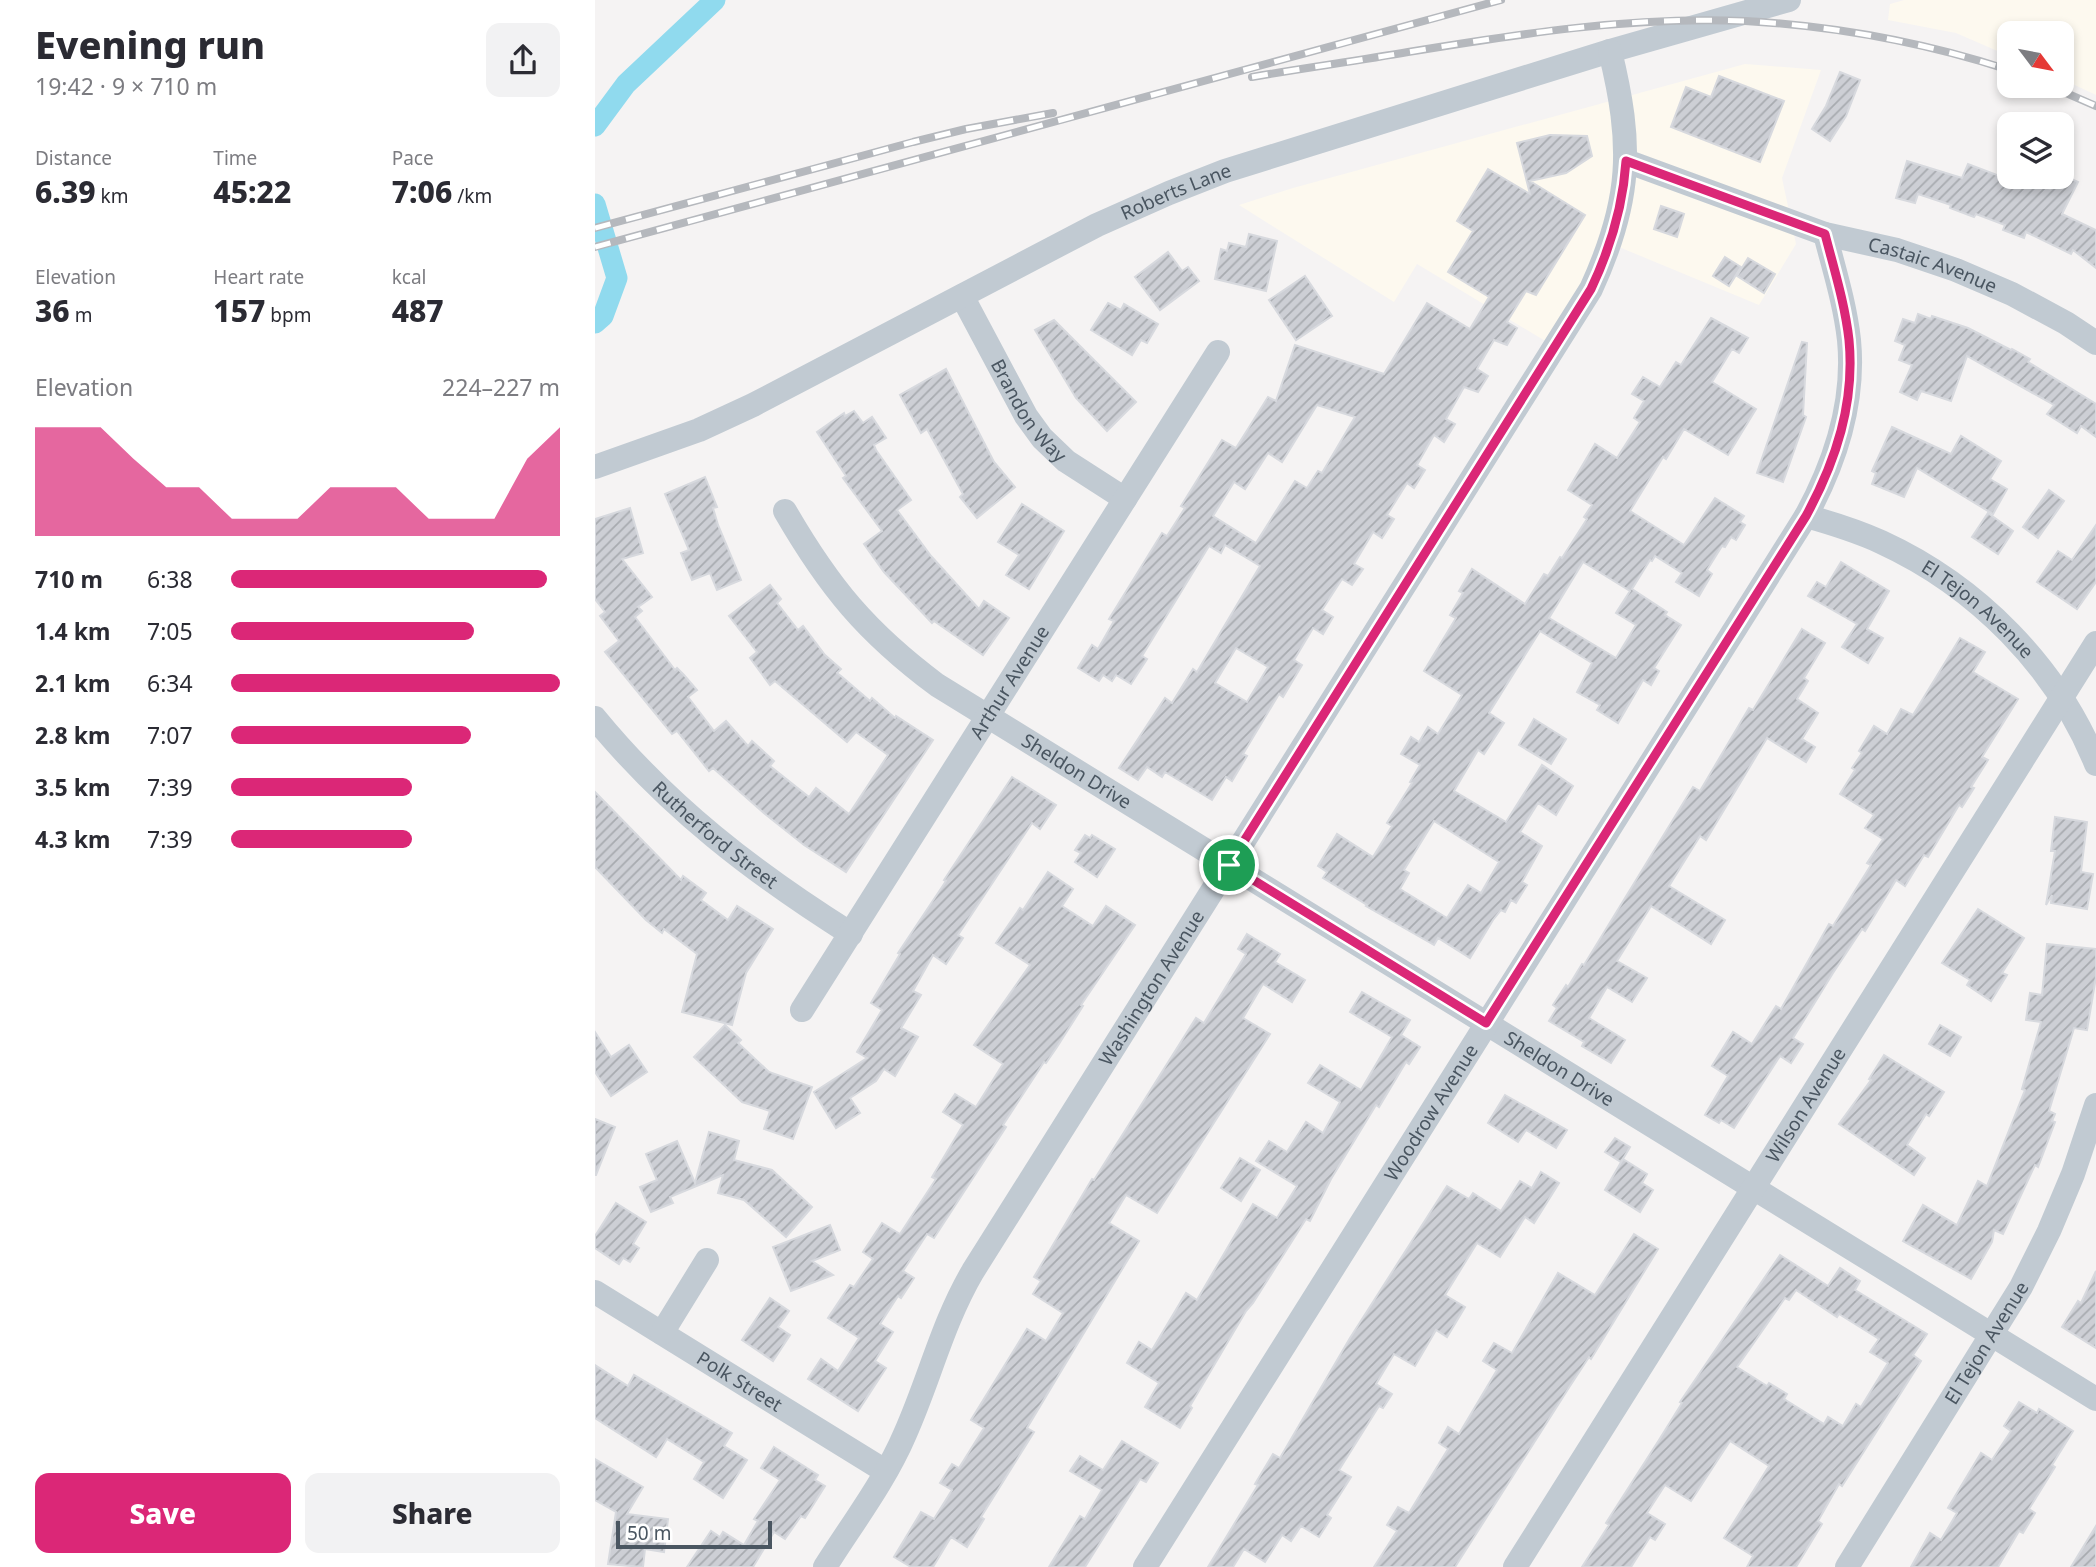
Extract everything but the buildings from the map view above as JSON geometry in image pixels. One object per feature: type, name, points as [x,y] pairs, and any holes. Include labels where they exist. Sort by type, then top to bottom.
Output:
[{"type":"street","name":"Roberts Lane","points":[[595,467],[699,430],[753,405],[1097,225],[1203,180],[1610,51],[1789,0]]},
{"type":"street","points":[[1610,51],[1625,121],[1626,161]]},
{"type":"street","name":"Castaic Avenue","points":[[1626,161],[1825,234],[1897,250],[1956,270],[2012,294],[2066,323],[2096,343]]},
{"type":"street","name":"Washington Avenue","points":[[825,1567],[904,1437],[923,1391],[940,1338],[966,1283],[1591,289],[1608,253],[1618,220],[1626,161]]},
{"type":"street","name":"Woodrow Avenue","points":[[1145,1567],[1823,485],[1836,453],[1850,375],[1849,340],[1843,301],[1825,234]]},
{"type":"street","name":"Brandon Way","points":[[962,296],[1027,416],[1042,438],[1066,461],[1125,499]]},
{"type":"street","name":"Arthur Avenue","points":[[802,1010],[1218,352]]},
{"type":"street","name":"Sheldon Drive","points":[[785,511],[812,558],[840,596],[871,630],[927,677],[2096,1399]]},
{"type":"street","name":"El Tejon Avenue","points":[[1806,516],[1848,528],[1882,542],[1929,567],[1965,592],[2004,626],[2034,659],[2062,698],[2096,764]]},
{"type":"street","name":"Wilson Avenue","points":[[1515,1567],[2096,643]]},
{"type":"street","name":"Rutherford Street","points":[[595,718],[656,786],[702,829],[751,868],[851,934]]},
{"type":"street","name":"El Tejon Avenue","points":[[1847,1567],[2021,1287],[2073,1174],[2096,1105]]},
{"type":"street","points":[[661,1333],[706,1260]]},
{"type":"street","name":"Polk Street","points":[[595,1292],[885,1471]]},
{"type":"shaded area","points":[[1904,0],[2096,0],[2096,95],[2074,85],[2074,21],[1997,21],[1997,51],[1956,33],[1888,20],[1890,4]]},
{"type":"shaded area","points":[[1745,64],[1821,70],[1782,178],[1796,244],[1759,305],[1602,240],[1589,274],[1547,342],[1417,264],[1394,302],[1239,205],[1293,188]]},
{"type":"waterway","points":[[595,126],[626,84],[715,0]]},
{"type":"waterway","points":[[595,204],[617,278],[603,316],[595,323]]},
{"type":"railway","points":[[595,247],[1501,0]]},
{"type":"railway","points":[[1252,77],[1534,33],[1618,24],[1703,20],[1779,23],[1845,31],[1944,51],[1997,66]]},
{"type":"railway","points":[[2074,96],[2096,106]]},
{"type":"railway","points":[[595,228],[913,142],[1053,113]]},
{"type":"route","points":[[1626,161],[1825,234],[1843,301],[1849,340],[1850,375],[1836,453],[1823,485],[1486,1023],[1229,865],[1591,289],[1608,253],[1618,220],[1626,161]]}]
